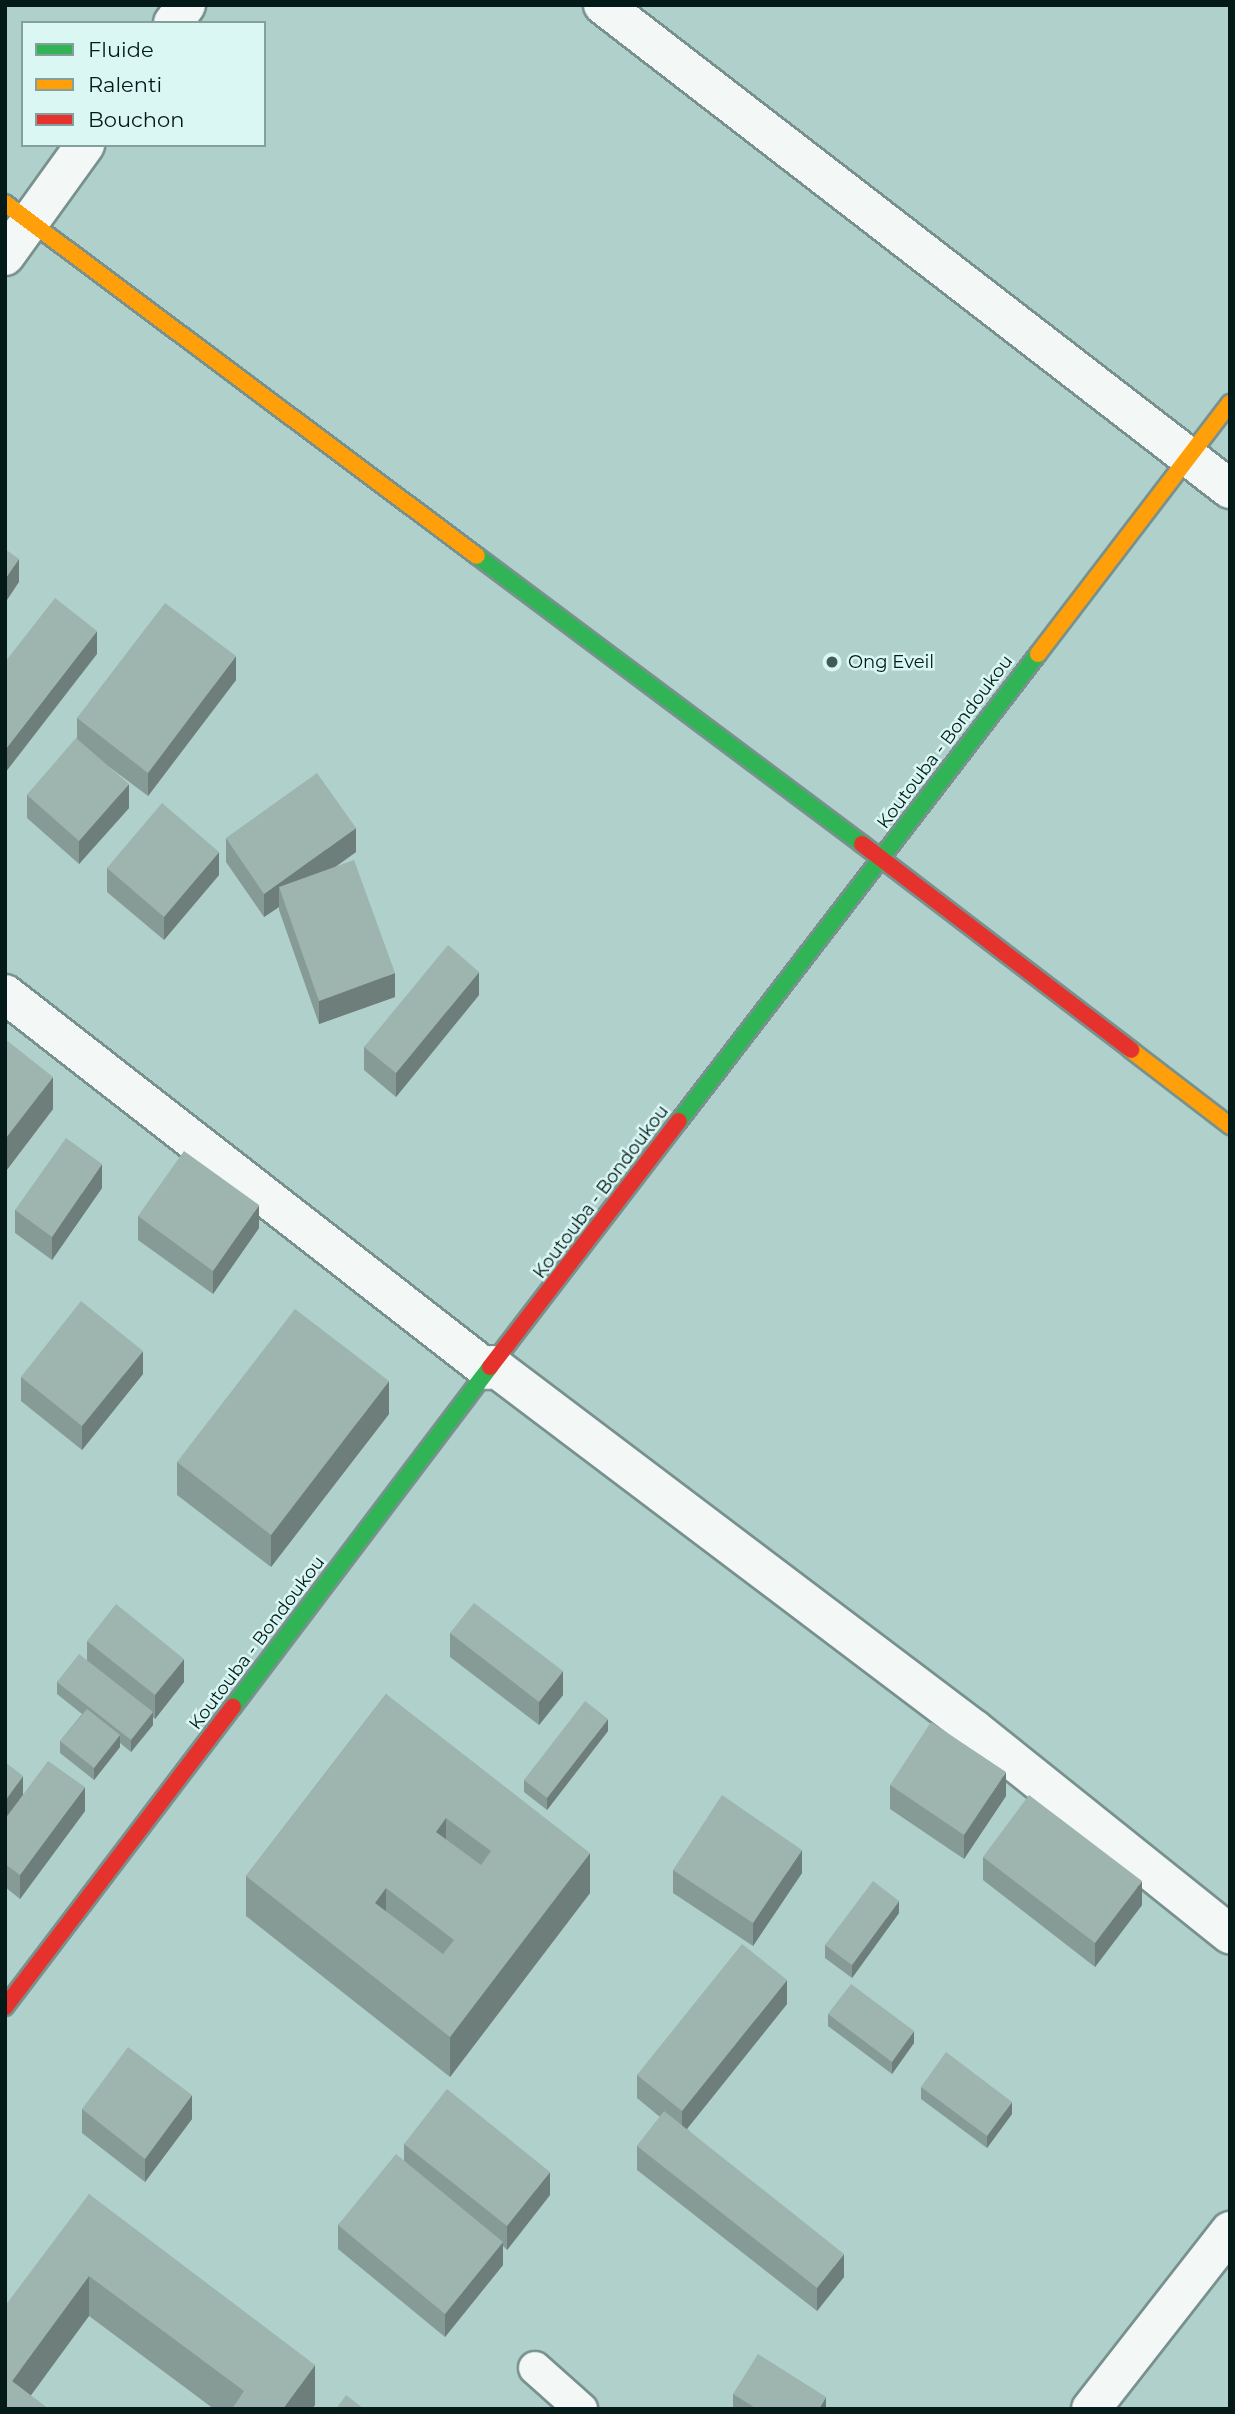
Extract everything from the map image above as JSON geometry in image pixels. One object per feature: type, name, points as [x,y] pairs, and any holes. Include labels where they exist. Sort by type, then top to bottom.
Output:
[{"type":"main road","points":[[18,212],[881,858],[1230,1126]]},
{"type":"main road","name":"Koutouba - Bondoukou","points":[[5,2007],[490,1368],[1230,403]]},
{"type":"street","points":[[174,21],[186,5]]},
{"type":"street","points":[[603,5],[1186,458],[1230,489]]},
{"type":"street","points":[[5,256],[18,212],[83,147]]},
{"type":"street","points":[[5,994],[490,1368],[975,1730],[1230,1934]]},
{"type":"street","points":[[1091,2409],[1230,2231]]},
{"type":"lane","points":[[535,2368],[581,2409]]},
{"type":"building","points":[[5,549],[19,559],[5,579]]},
{"type":"building","points":[[55,598],[97,631],[5,750],[5,662]]},
{"type":"building","points":[[165,603],[236,656],[148,773],[77,718]]},
{"type":"building","points":[[76,738],[129,784],[79,841],[27,795]]},
{"type":"building","points":[[317,773],[356,828],[264,894],[226,838]]},
{"type":"building","points":[[162,803],[219,852],[164,917],[107,868]]},
{"type":"building","points":[[354,860],[395,973],[319,1001],[279,887]]},
{"type":"building","points":[[448,945],[479,972],[396,1073],[364,1047]]},
{"type":"building","points":[[5,1039],[53,1077],[6,1138],[5,1138]]},
{"type":"building","points":[[66,1138],[102,1164],[52,1237],[15,1210]]},
{"type":"building","points":[[184,1151],[259,1205],[213,1271],[138,1216]]},
{"type":"building","points":[[81,1301],[143,1351],[82,1426],[21,1377]]},
{"type":"building","points":[[295,1309],[389,1381],[271,1535],[177,1462]]},
{"type":"building","points":[[474,1603],[563,1671],[539,1702],[450,1633]]},
{"type":"building","points":[[116,1604],[184,1659],[155,1695],[87,1641]]},
{"type":"building","points":[[79,1654],[153,1712],[131,1740],[57,1682]]},
{"type":"building","points":[[386,1694],[590,1853],[450,2037],[246,1876]],"holes":[[[446,1818],[491,1851],[481,1865],[436,1832]],[[386,1888],[454,1940],[443,1954],[375,1903]]]},
{"type":"building","points":[[585,1701],[608,1719],[547,1798],[524,1780]]},
{"type":"building","points":[[87,1709],[120,1735],[94,1768],[60,1741]]},
{"type":"building","points":[[931,1722],[1006,1772],[964,1835],[890,1785]]},
{"type":"building","points":[[48,1761],[85,1787],[20,1875],[5,1864],[5,1819]]},
{"type":"building","points":[[5,1762],[23,1776],[5,1801]]},
{"type":"building","points":[[722,1795],[802,1850],[753,1923],[673,1870]]},
{"type":"building","points":[[1029,1795],[1142,1881],[1095,1943],[983,1857]]},
{"type":"building","points":[[873,1881],[899,1901],[852,1965],[825,1945]]},
{"type":"building","points":[[742,1944],[787,1980],[682,2111],[637,2075]]},
{"type":"building","points":[[851,1984],[914,2031],[892,2062],[828,2014]]},
{"type":"building","points":[[128,2047],[192,2095],[145,2159],[82,2109]]},
{"type":"building","points":[[946,2052],[1012,2102],[987,2136],[921,2087]]},
{"type":"building","points":[[447,2089],[550,2172],[507,2226],[404,2144]]},
{"type":"building","points":[[664,2111],[844,2254],[817,2288],[637,2146]]},
{"type":"building","points":[[396,2154],[503,2242],[445,2314],[338,2225]]},
{"type":"building","points":[[89,2194],[315,2365],[283,2409],[232,2409],[244,2391],[89,2276],[12,2381],[49,2409],[5,2409],[5,2306]]},
{"type":"building","points":[[758,2354],[826,2397],[819,2409],[757,2409],[733,2394]]},
{"type":"building","points":[[346,2395],[364,2409],[336,2409]]},
{"type":"traffic: fast","points":[[477,556],[862,844]]},
{"type":"traffic: fast","points":[[679,1121],[1038,654]]},
{"type":"traffic: fast","points":[[233,1707],[490,1367]]},
{"type":"traffic: slow","points":[[5,203],[477,556]]},
{"type":"traffic: slow","points":[[1038,654],[1230,403]]},
{"type":"traffic: slow","points":[[1131,1050],[1230,1126]]},
{"type":"traffic: jam","points":[[862,844],[1131,1050]]},
{"type":"traffic: jam","points":[[490,1367],[679,1121]]},
{"type":"traffic: jam","points":[[5,2007],[233,1707]]},
{"type":"place","name":"Ong Eveil","points":[[832,662]]}]
